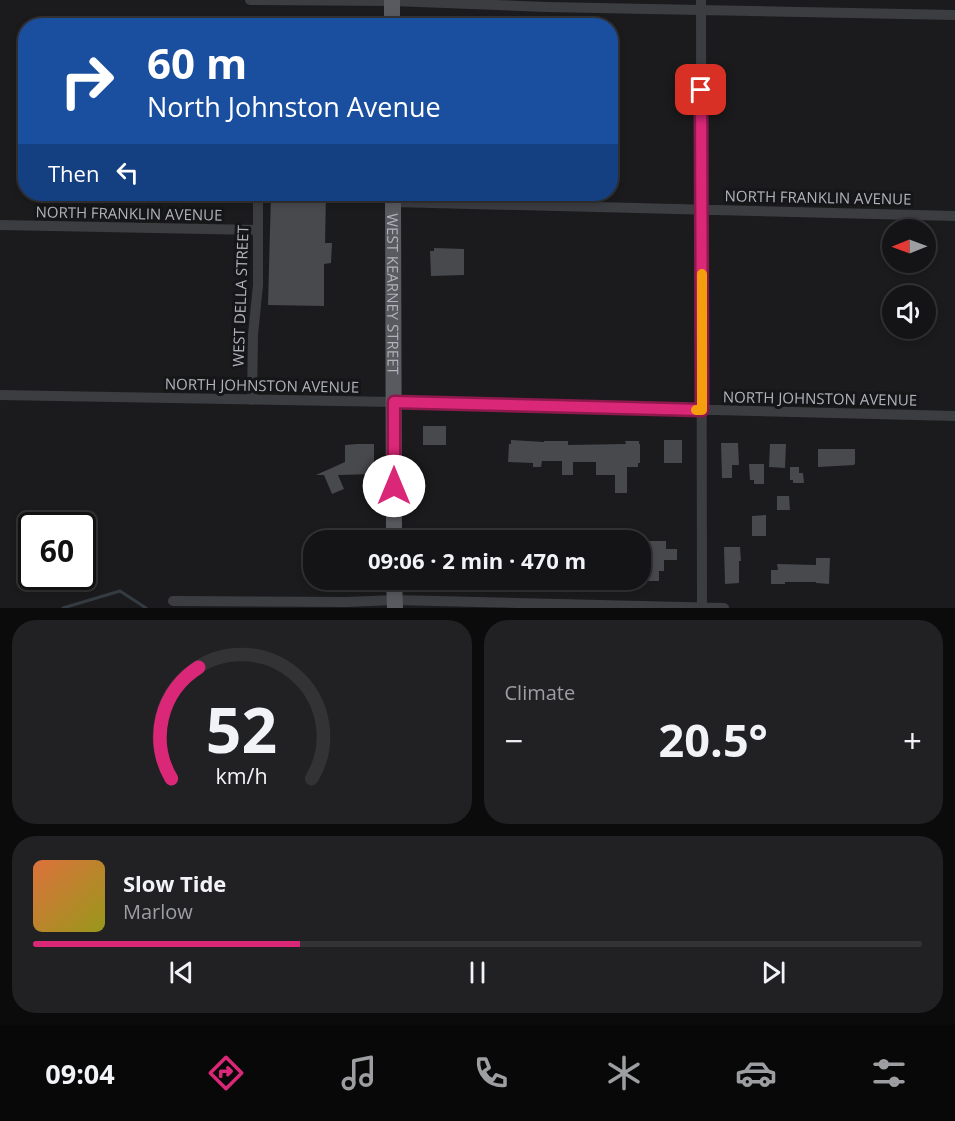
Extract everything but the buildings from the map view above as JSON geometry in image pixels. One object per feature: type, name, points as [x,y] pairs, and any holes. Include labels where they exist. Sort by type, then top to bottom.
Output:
[{"type":"main road","points":[[392,1],[392,18]]},
{"type":"main road","name":"WEST KEARNEY STREET","points":[[393,201],[394,530]]},
{"type":"street","points":[[250,0],[701,5],[955,15]]},
{"type":"street","points":[[701,5],[702,607]]},
{"type":"street","name":"WEST DELLA STREET","points":[[252,400],[253,335],[258,285],[258,201]]},
{"type":"street","name":"NORTH FRANKLIN AVENUE","points":[[477,201],[955,216]]},
{"type":"street","name":"NORTH FRANKLIN AVENUE","points":[[0,225],[258,230]]},
{"type":"street","name":"NORTH JOHNSTON AVENUE","points":[[0,395],[955,416]]},
{"type":"street","points":[[173,601],[724,608]]},
{"type":"waterway","points":[[63,608],[120,591],[146,608]]},
{"type":"slow traffic","points":[[696,410],[702,410],[702,274]]},
{"type":"route","points":[[394,486],[394,402],[702,410],[701,90]]}]
